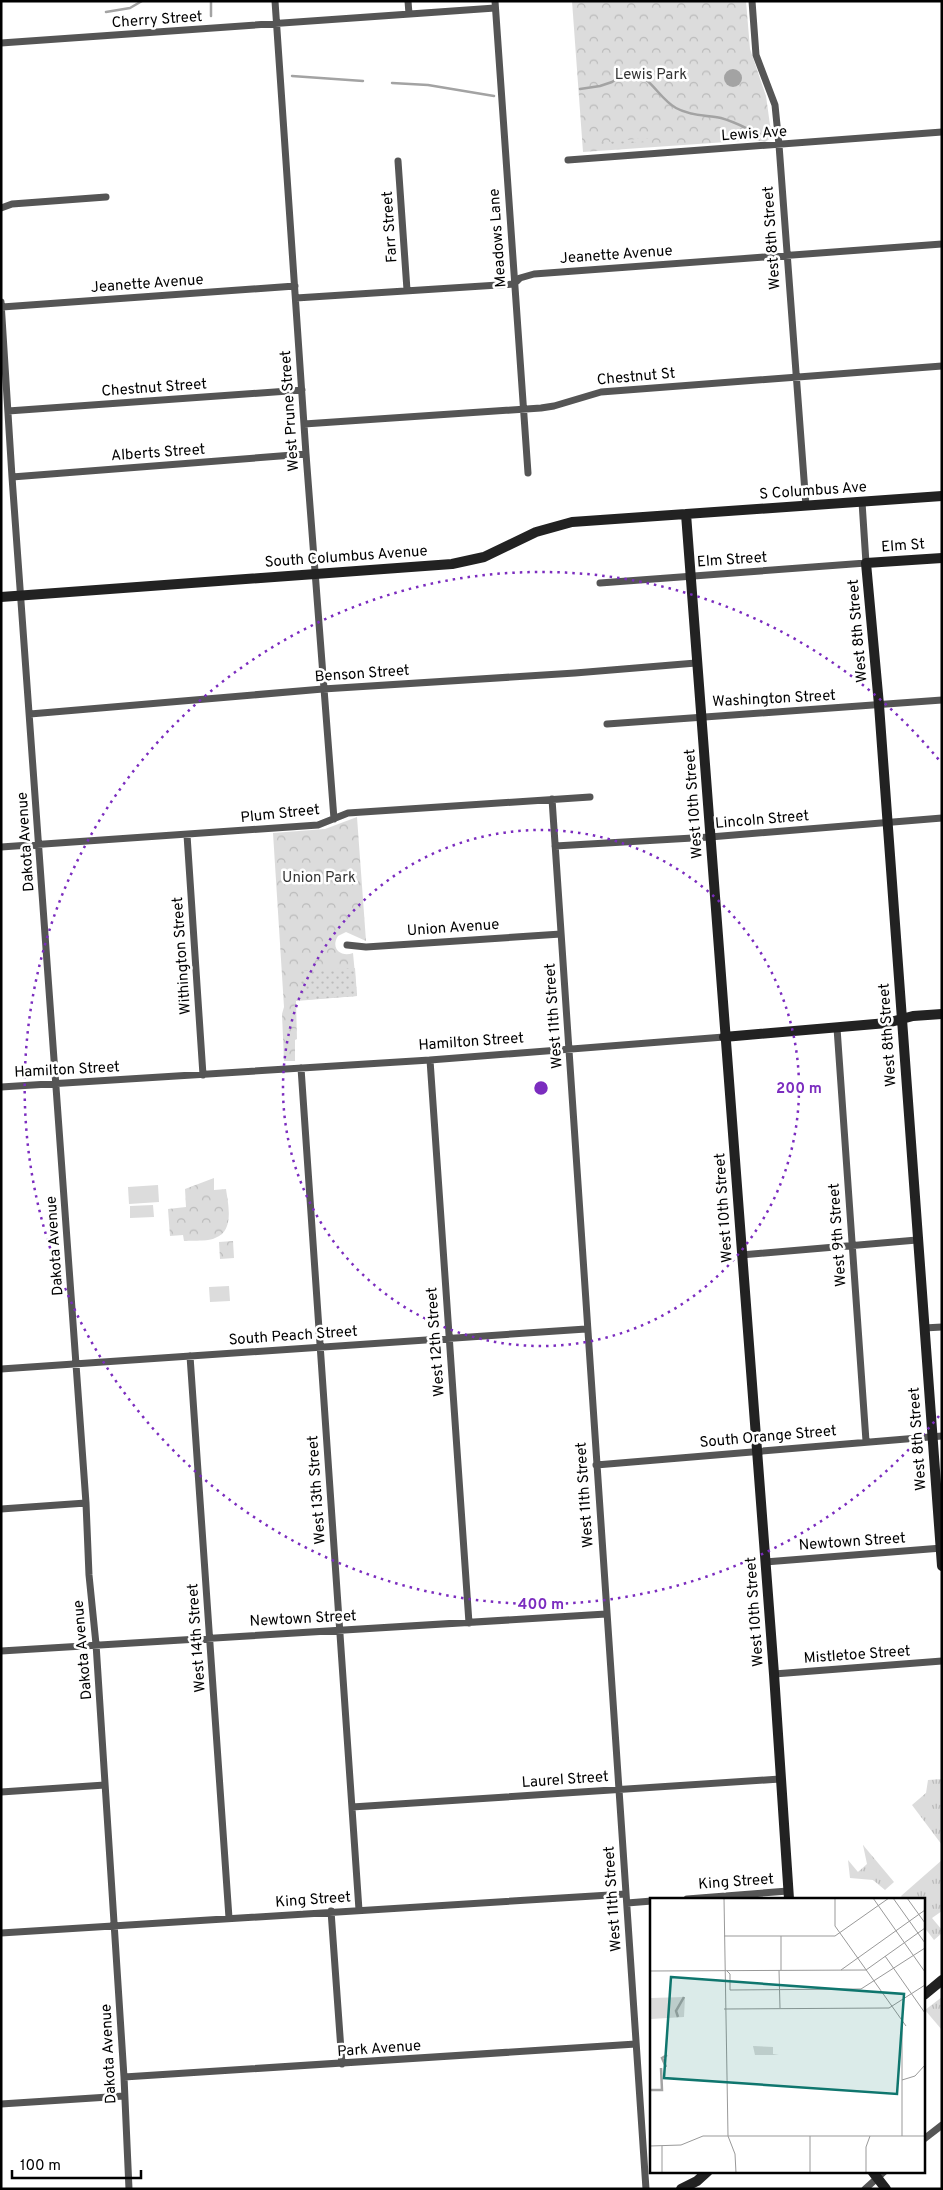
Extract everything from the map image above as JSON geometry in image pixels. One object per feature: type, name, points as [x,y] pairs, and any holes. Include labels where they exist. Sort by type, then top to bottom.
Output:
[{"type":"main road","name":"S Columbus Ave","points":[[686,514],[942,496]]},
{"type":"main road","name":"South Columbus Avenue","points":[[1,597],[462,562],[484,557],[550,527],[572,522],[686,514]]},
{"type":"main road","name":"West 10th Street","points":[[686,514],[724,1037],[774,1674],[788,1895]]},
{"type":"main road","name":"Elm St","points":[[866,563],[942,558]]},
{"type":"main road","name":"West 8th Street","points":[[866,563],[924,1328],[937,1436],[942,1566]]},
{"type":"main road","name":"Hamilton Street","points":[[724,1037],[887,1024],[913,1016],[942,1014]]},
{"type":"main road","points":[[926,1992],[942,1980]]},
{"type":"main road","points":[[689,2189],[700,2185],[707,2172]]},
{"type":"main road","points":[[878,2174],[886,2189]]},
{"type":"main road","points":[[681,2189],[700,2185]]},
{"type":"street","name":"West Prune Street","points":[[275,1],[306,454],[334,819]]},
{"type":"street","points":[[408,1],[409,14]]},
{"type":"street","name":"West 8th Street","points":[[752,1],[756,54],[774,105],[779,145],[806,506]]},
{"type":"street","name":"Cherry Street","points":[[1,44],[409,14],[495,4]]},
{"type":"street","name":"Meadows Lane","points":[[495,4],[528,473]]},
{"type":"street","name":"Lewis Ave","points":[[568,160],[942,132]]},
{"type":"street","name":"Farr Street","points":[[398,161],[407,290]]},
{"type":"street","points":[[1,208],[12,204],[106,196]]},
{"type":"street","name":"Jeanette Avenue","points":[[296,298],[514,284],[520,278],[534,274],[942,244]]},
{"type":"street","name":"Jeanette Avenue","points":[[2,308],[295,286]]},
{"type":"street","name":"Dakota Avenue","points":[[1,302],[86,1503],[89,1575],[96,1644],[124,2077],[129,2189]]},
{"type":"street","name":"Chestnut St","points":[[304,424],[554,406],[601,392],[942,366]]},
{"type":"street","name":"Chestnut Street","points":[[8,411],[302,390]]},
{"type":"street","name":"Alberts Street","points":[[12,477],[306,454]]},
{"type":"street","name":"West 8th Street","points":[[862,502],[866,563]]},
{"type":"street","name":"Elm Street","points":[[600,582],[866,563]]},
{"type":"street","name":"Benson Street","points":[[30,714],[323,689],[576,673],[696,663]]},
{"type":"street","name":"Washington Street","points":[[607,724],[942,700]]},
{"type":"street","name":"Plum Street","points":[[1,847],[318,825],[348,813],[590,797]]},
{"type":"street","name":"West 11th Street","points":[[552,799],[586,1329],[646,2189]]},
{"type":"street","name":"Lincoln Street","points":[[555,846],[710,837],[942,818]]},
{"type":"street","name":"Withington Street","points":[[187,834],[203,1075]]},
{"type":"street","name":"Union Avenue","points":[[347,944],[366,946],[561,934]]},
{"type":"street","name":"West 9th Street","points":[[837,1028],[866,1441]]},
{"type":"street","name":"Hamilton Street","points":[[1,1087],[57,1085],[430,1060],[724,1037]]},
{"type":"street","name":"West 12th Street","points":[[430,1060],[468,1623]]},
{"type":"street","name":"West 13th Street","points":[[301,1068],[359,1910]]},
{"type":"street","points":[[741,1255],[851,1244],[917,1240]]},
{"type":"street","points":[[924,1328],[942,1327]]},
{"type":"street","name":"South Peach Street","points":[[1,1369],[586,1329]]},
{"type":"street","name":"West 14th Street","points":[[190,1356],[229,1918]]},
{"type":"street","name":"South Orange Street","points":[[596,1465],[937,1436]]},
{"type":"street","points":[[1,1509],[86,1503]]},
{"type":"street","name":"Newtown Street","points":[[765,1562],[941,1548]]},
{"type":"street","name":"Newtown Street","points":[[1,1651],[606,1614]]},
{"type":"street","name":"Mistletoe Street","points":[[774,1674],[942,1661]]},
{"type":"street","name":"Laurel Street","points":[[352,1807],[780,1779]]},
{"type":"street","points":[[1,1792],[105,1785]]},
{"type":"street","name":"King Street","points":[[1,1933],[626,1894]]},
{"type":"street","name":"King Street","points":[[712,1898],[788,1895]]},
{"type":"street","points":[[627,1903],[650,1901]]},
{"type":"street","points":[[332,1912],[342,2064]]},
{"type":"street","name":"Park Avenue","points":[[124,2077],[636,2044]]},
{"type":"street","points":[[1,2104],[124,2096]]},
{"type":"street","points":[[926,2137],[942,2124]]},
{"type":"street","points":[[865,2189],[878,2174]]},
{"type":"green space","name":"Lewis Park","points":[[572,1],[746,1],[750,49],[766,96],[770,125],[773,132],[771,138],[765,142],[755,140],[583,152]]},
{"type":"green space","points":[[648,139],[646,142],[601,145],[598,143]]},
{"type":"green space","name":"Union Park","points":[[357,817],[366,941],[346,932],[338,936],[335,944],[341,953],[353,953],[357,996],[296,1001],[297,1039],[295,1040],[295,1061],[284,1061],[282,1014],[284,1007],[273,833],[325,829]]},
{"type":"green space","points":[[355,968],[357,996],[302,1000],[300,971]]},
{"type":"green space","points":[[214,1178],[214,1190],[226,1189],[229,1216],[225,1230],[215,1238],[208,1240],[184,1241],[183,1235],[170,1236],[168,1209],[186,1207],[185,1189]]},
{"type":"green space","points":[[158,1185],[159,1202],[129,1204],[128,1187]]},
{"type":"green space","points":[[153,1205],[154,1217],[130,1218],[130,1206]]},
{"type":"green space","points":[[233,1241],[234,1258],[220,1259],[219,1242]]},
{"type":"green space","points":[[229,1286],[230,1301],[210,1302],[209,1287]]},
{"type":"green space","points":[[942,1779],[942,1845],[912,1805],[926,1793],[928,1780]]},
{"type":"green space","points":[[863,1845],[894,1882],[885,1890],[873,1880],[850,1878],[848,1860],[858,1872],[867,1864]]},
{"type":"green space","points":[[942,1860],[942,1911],[932,1918],[942,1930],[942,1933],[934,1940],[926,1930],[926,1898],[902,1898],[901,1896]]},
{"type":"green space","points":[[942,1997],[942,2030],[926,2011]]},
{"type":"shaded area","points":[[733,69],[739,72],[742,78],[739,84],[733,87],[727,84],[724,78],[727,72]]},
{"type":"waterway","points":[[106,12],[130,8],[142,1]]},
{"type":"waterway","points":[[211,1],[211,16]]},
{"type":"waterway","points":[[580,89],[612,82],[628,71],[636,73],[649,82],[664,99],[681,111],[727,120],[764,136]]},
{"type":"waterway","points":[[292,76],[363,81]]},
{"type":"waterway","points":[[392,83],[428,85],[494,96]]}]
